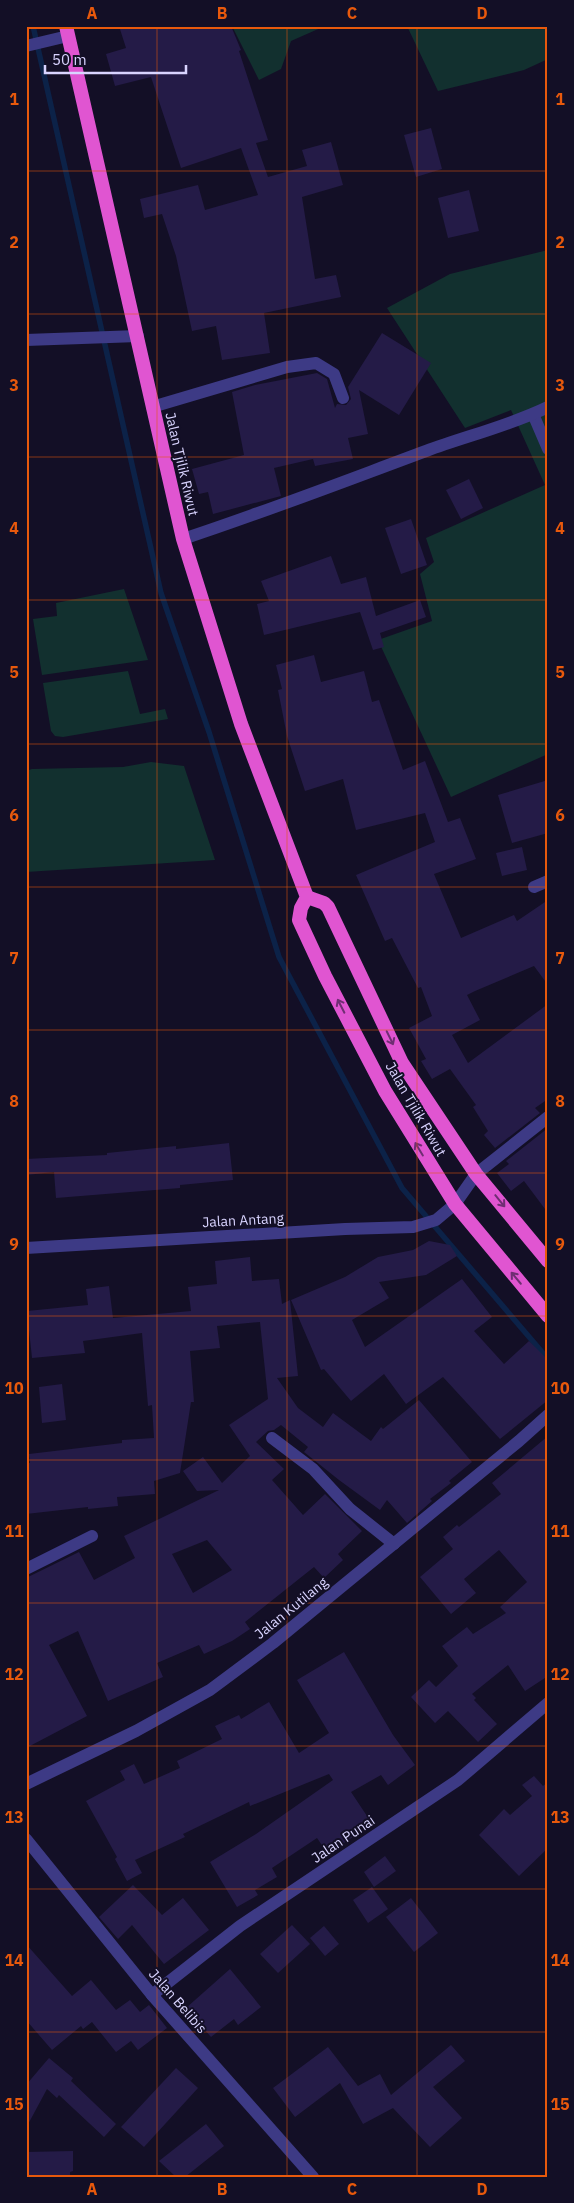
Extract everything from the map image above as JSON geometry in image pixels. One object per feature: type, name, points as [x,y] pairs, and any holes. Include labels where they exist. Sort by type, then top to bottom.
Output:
[{"type":"highway","name":"Jalan Tjilik Riwut","points":[[67,31],[183,539],[242,724],[307,897],[301,908],[299,920],[325,976],[384,1091],[455,1204],[548,1316]]},
{"type":"highway","name":"Jalan Tjilik Riwut","points":[[307,897],[324,903],[328,907],[402,1063],[476,1174],[548,1261]]},
{"type":"street","points":[[26,46],[67,31]]},
{"type":"street","points":[[26,340],[138,336]]},
{"type":"street","points":[[152,407],[287,368],[316,363],[334,374],[343,398]]},
{"type":"street","points":[[183,539],[548,407]]},
{"type":"street","points":[[533,414],[548,449]]},
{"type":"street","points":[[534,887],[548,881]]},
{"type":"street","name":"Jalan Antang","points":[[26,1248],[413,1227],[436,1220],[455,1204],[476,1174],[548,1117]]},
{"type":"street","name":"Jalan Kutilang","points":[[26,1784],[136,1731],[210,1690],[273,1643],[519,1441],[548,1415]]},
{"type":"street","points":[[272,1438],[313,1469],[350,1509],[394,1544]]},
{"type":"street","points":[[26,1568],[92,1536]]},
{"type":"street","name":"Jalan Punai","points":[[152,1996],[240,1926],[458,1780],[548,1703]]},
{"type":"street","name":"Jalan Belibis","points":[[26,1839],[152,1996],[313,2177]]},
{"type":"green space","points":[[232,26],[325,26],[291,41],[281,69],[259,80]]},
{"type":"green space","points":[[407,26],[548,26],[548,59],[524,70],[438,91]]},
{"type":"green space","points":[[548,250],[548,754],[451,797],[378,640],[432,621],[420,574],[434,562],[426,538],[545,485],[511,410],[465,428],[387,308],[450,274]]},
{"type":"green space","points":[[124,589],[148,660],[42,675],[33,619],[57,616],[56,603]]},
{"type":"green space","points":[[128,671],[140,714],[165,709],[168,719],[63,737],[55,736],[51,731],[43,683]]},
{"type":"green space","points":[[151,762],[184,766],[215,860],[26,872],[26,771],[32,769],[123,767]]},
{"type":"building","points":[[119,26],[231,26],[241,50],[239,51],[268,140],[256,143],[268,177],[307,166],[302,150],[331,142],[343,185],[302,197],[315,279],[336,275],[341,297],[264,313],[270,353],[222,360],[216,326],[192,331],[176,256],[162,214],[144,218],[140,199],[198,185],[205,210],[258,195],[241,148],[181,168],[151,77],[115,86],[106,54],[126,48]]},
{"type":"building","points":[[431,128],[442,169],[416,177],[404,135]]},
{"type":"building","points":[[469,190],[479,231],[448,238],[438,198]]},
{"type":"building","points":[[382,333],[431,363],[399,415],[359,390],[368,434],[348,438],[353,459],[315,466],[313,459],[274,468],[281,496],[213,514],[208,492],[199,494],[192,469],[244,455],[232,392],[255,385],[317,373],[327,379],[335,408],[337,404],[346,405],[351,399],[348,387]]},
{"type":"building","points":[[469,479],[483,508],[461,519],[446,490]]},
{"type":"building","points":[[411,519],[427,565],[401,574],[385,528]]},
{"type":"building","points":[[331,556],[341,584],[366,577],[376,616],[420,600],[426,617],[380,633],[384,647],[373,650],[360,612],[264,635],[257,604],[269,601],[261,581]]},
{"type":"building","points":[[314,655],[321,682],[364,671],[372,702],[379,700],[403,770],[425,761],[448,822],[460,818],[476,859],[434,874],[461,938],[514,915],[517,921],[548,900],[548,985],[534,966],[467,995],[480,1020],[452,1035],[468,1063],[548,1004],[548,1099],[535,1108],[540,1113],[495,1148],[484,1135],[488,1131],[473,1107],[476,1105],[450,1069],[432,1079],[421,1061],[426,1059],[409,1028],[432,1016],[421,987],[418,988],[392,938],[385,941],[356,875],[435,842],[425,813],[356,830],[343,779],[305,791],[287,736],[278,690],[282,689],[276,665]]},
{"type":"building","points":[[548,780],[548,833],[512,843],[498,795]]},
{"type":"building","points":[[522,847],[527,870],[502,876],[496,853]]},
{"type":"building","points":[[548,1128],[548,1213],[524,1181],[511,1191],[497,1173],[509,1164],[506,1161]]},
{"type":"building","points":[[229,1143],[233,1180],[180,1185],[180,1188],[56,1198],[54,1172],[26,1175],[26,1159],[107,1155],[107,1153],[176,1146],[176,1149]]},
{"type":"building","points":[[429,1241],[450,1245],[457,1256],[426,1275],[379,1282],[389,1298],[352,1320],[365,1347],[462,1279],[492,1317],[474,1331],[504,1364],[529,1341],[548,1360],[548,1400],[500,1439],[443,1377],[406,1404],[384,1374],[351,1401],[324,1369],[321,1370],[291,1300],[345,1277],[378,1257],[413,1250]]},
{"type":"building","points":[[250,1257],[252,1281],[279,1279],[282,1304],[290,1300],[298,1376],[277,1378],[298,1408],[323,1427],[333,1413],[371,1441],[381,1427],[383,1429],[419,1400],[472,1462],[449,1481],[451,1483],[430,1499],[432,1501],[407,1523],[387,1500],[380,1510],[339,1480],[304,1452],[308,1447],[281,1425],[274,1430],[268,1431],[256,1442],[284,1469],[272,1480],[303,1515],[325,1494],[362,1531],[338,1554],[343,1560],[324,1578],[314,1567],[245,1622],[250,1629],[232,1641],[204,1654],[199,1645],[157,1663],[163,1677],[108,1701],[78,1631],[49,1645],[87,1716],[26,1748],[26,1578],[79,1552],[94,1580],[135,1558],[124,1536],[219,1490],[197,1491],[183,1471],[203,1457],[222,1483],[250,1456],[229,1425],[268,1399],[260,1322],[217,1326],[220,1348],[190,1351],[194,1402],[191,1402],[180,1473],[154,1481],[155,1494],[117,1497],[118,1506],[88,1509],[88,1507],[26,1514],[26,1463],[30,1463],[29,1454],[122,1443],[122,1440],[154,1438],[152,1405],[148,1406],[142,1333],[83,1341],[85,1353],[32,1358],[27,1311],[88,1305],[86,1289],[109,1286],[113,1318],[191,1311],[188,1287],[217,1284],[215,1261]],"holes":[[[207,1540],[232,1570],[193,1593],[172,1554]]]},
{"type":"building","points":[[62,1384],[66,1420],[42,1423],[39,1387]]},
{"type":"building","points":[[548,1436],[548,1676],[525,1691],[508,1665],[472,1694],[476,1698],[474,1700],[497,1724],[478,1742],[448,1711],[435,1723],[411,1697],[429,1680],[436,1687],[458,1666],[442,1646],[467,1627],[473,1634],[506,1613],[500,1607],[527,1582],[499,1550],[464,1579],[476,1593],[451,1614],[420,1577],[453,1549],[443,1537],[501,1494],[492,1483]]},
{"type":"building","points":[[344,1652],[393,1735],[415,1765],[388,1785],[381,1775],[351,1792],[373,1825],[328,1854],[317,1838],[272,1868],[277,1877],[255,1890],[258,1895],[237,1907],[210,1862],[256,1834],[333,1780],[329,1774],[250,1806],[249,1802],[183,1834],[185,1837],[135,1860],[142,1873],[127,1881],[115,1859],[117,1857],[86,1801],[125,1780],[120,1771],[134,1764],[144,1784],[180,1768],[177,1761],[222,1739],[215,1726],[239,1715],[241,1719],[269,1702],[299,1753],[329,1733],[297,1680]]},
{"type":"building","points":[[534,1776],[543,1786],[548,1782],[548,1848],[519,1876],[479,1835],[504,1809],[510,1815],[532,1796],[522,1785]]},
{"type":"building","points":[[385,1856],[396,1871],[374,1887],[364,1872]]},
{"type":"building","points":[[133,1885],[162,1915],[183,1898],[209,1930],[164,1964],[132,1925],[118,1939],[99,1917]]},
{"type":"building","points":[[372,1887],[388,1909],[368,1923],[353,1900]]},
{"type":"building","points":[[411,1898],[438,1933],[414,1952],[386,1917]]},
{"type":"building","points":[[292,1925],[310,1944],[278,1973],[260,1954]]},
{"type":"building","points":[[324,1926],[339,1944],[325,1956],[310,1938]]},
{"type":"building","points":[[26,1944],[72,1996],[91,1980],[116,2010],[130,2000],[140,2012],[149,2005],[167,2028],[138,2050],[131,2041],[116,2052],[92,2022],[83,2029],[81,2026],[52,2050],[26,2020]]},
{"type":"building","points":[[230,1969],[261,2007],[238,2025],[234,2019],[211,2037],[186,2008]]},
{"type":"building","points":[[451,2045],[465,2061],[433,2087],[462,2118],[430,2147],[393,2108],[363,2124],[340,2083],[295,2117],[273,2088],[328,2047],[358,2086],[380,2074],[391,2095]]},
{"type":"building","points":[[49,2058],[73,2078],[71,2081],[116,2124],[104,2137],[59,2095],[57,2098],[47,2089],[26,2128],[26,2085]]},
{"type":"building","points":[[176,2068],[198,2088],[144,2147],[121,2127]]},
{"type":"building","points":[[206,2124],[224,2146],[185,2177],[176,2177],[159,2161]]},
{"type":"building","points":[[73,2151],[73,2171],[70,2172],[70,2177],[26,2177],[26,2152]]},
{"type":"waterway","points":[[33,26],[161,593],[209,732],[279,957],[402,1188],[548,1359]]}]
